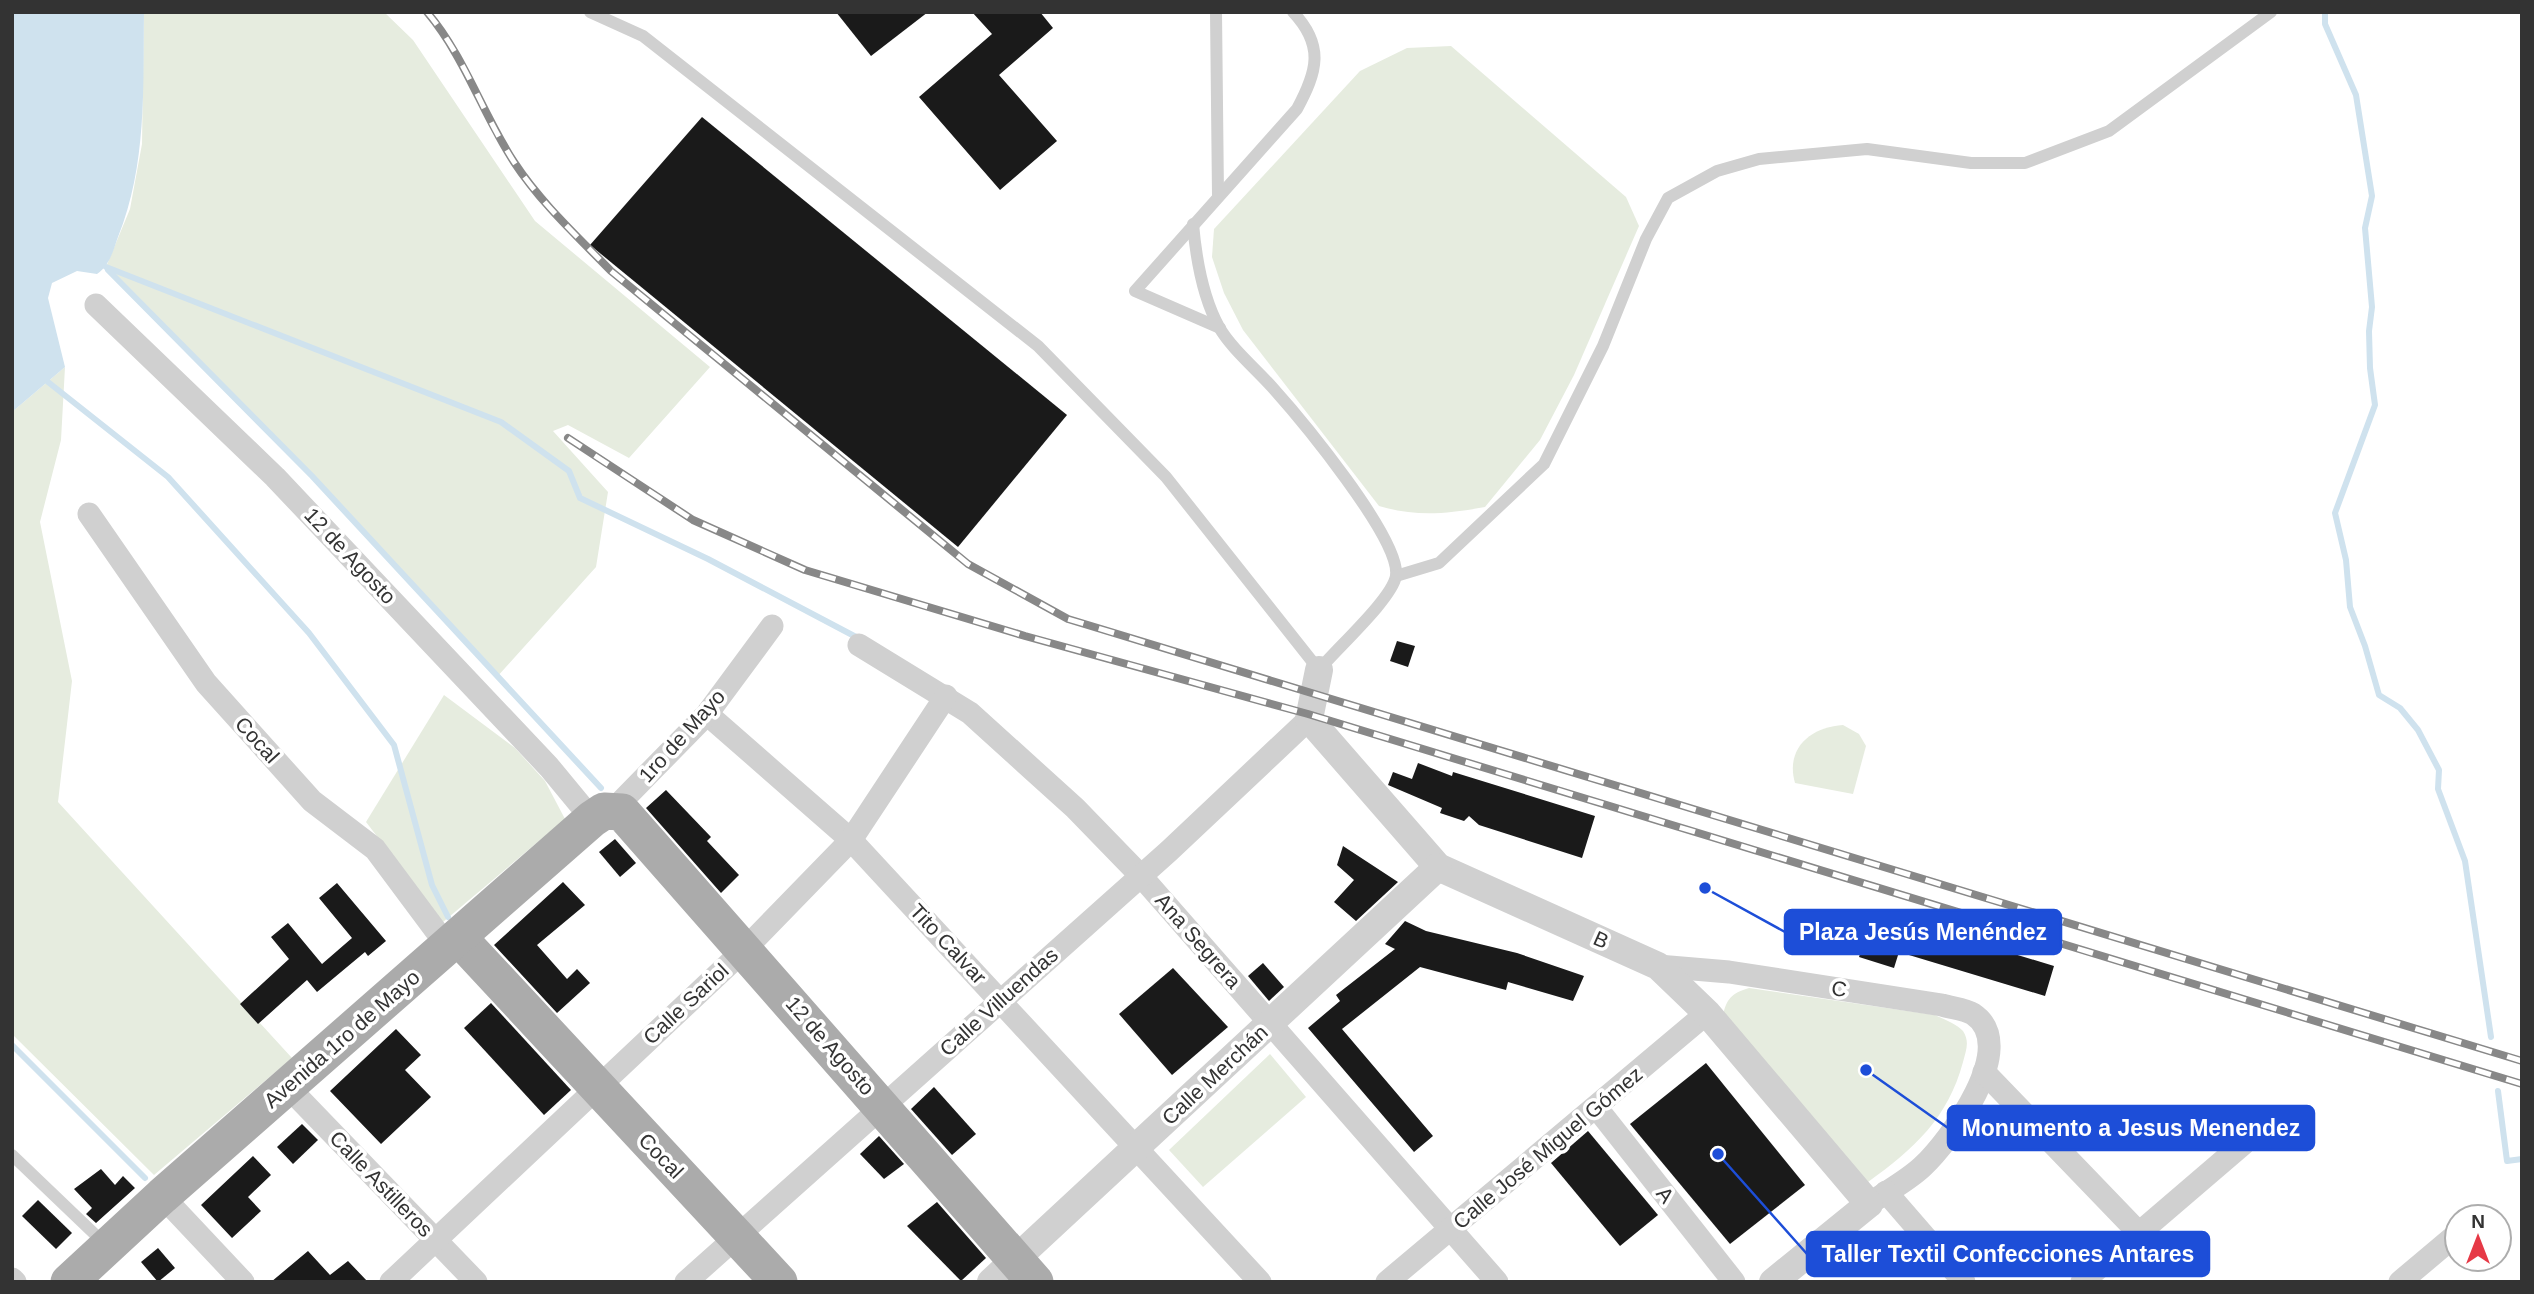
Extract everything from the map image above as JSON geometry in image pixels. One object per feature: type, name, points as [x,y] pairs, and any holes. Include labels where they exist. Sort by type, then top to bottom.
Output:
[{"type":"main road","name":"Avenida 1ro de Mayo","points":[[69,1282],[287,1086],[453,942],[609,813]]},
{"type":"main road","name":"12 de Agosto","points":[[609,813],[745,949],[883,1106],[1014,1274]]},
{"type":"main road","name":"Cocal","points":[[453,942],[596,1088],[779,1282]]},
{"type":"street","name":"12 de Agosto","points":[[96,305],[275,477],[549,767],[609,813]]},
{"type":"street","name":"Cocal","points":[[89,514],[206,684],[312,801],[375,849],[453,942]]},
{"type":"street","name":"1ro de Mayo","points":[[609,813],[707,714],[772,626]]},
{"type":"street","name":"Ana Segrera","points":[[859,645],[970,713],[1075,808],[1141,876],[1497,1282]]},
{"type":"street","points":[[1309,717],[1319,670]]},
{"type":"street","name":"Calle Sariol","points":[[391,1282],[745,949],[850,840],[946,696]]},
{"type":"street","name":"Tito Calvar","points":[[707,714],[850,840],[1260,1282]]},
{"type":"street","name":"B","points":[[1309,717],[1438,867],[1658,966],[1707,1013],[1878,1198],[1964,1282]]},
{"type":"street","name":"Calle Villuendas","points":[[686,1282],[1141,876],[1309,717]]},
{"type":"street","name":"Calle Merchán","points":[[1014,1274],[1136,1147],[1438,867]]},
{"type":"street","name":"C","points":[[1658,966],[1729,972],[1942,1005],[1973,1014],[1986,1031],[1987,1063],[2139,1233]]},
{"type":"street","name":"Calle José Miguel Gómez","points":[[1387,1282],[1707,1013]]},
{"type":"street","points":[[1773,1282],[1878,1198],[1921,1169],[1956,1130],[1987,1063]]},
{"type":"street","name":"Calle Astilleros","points":[[287,1086],[476,1282]]},
{"type":"street","name":"A","points":[[1597,1107],[1734,1282]]},
{"type":"street","points":[[2082,1282],[2243,1144]]},
{"type":"street","points":[[162,1196],[243,1282]]},
{"type":"street","points":[[2414,1278],[2443,1248]]},
{"type":"lane","points":[[590,12],[643,36],[1038,346],[1166,477],[1319,670],[1385,599],[1396,576],[1392,550],[1353,491],[1294,412],[1220,328],[1202,282],[1194,224]]},
{"type":"lane","points":[[1216,12],[1218,196]]},
{"type":"lane","points":[[1220,328],[1135,291],[1297,109],[1313,79],[1315,51],[1305,25],[1293,12]]},
{"type":"lane","points":[[1396,576],[1439,563],[1544,464],[1603,345],[1646,239],[1668,198],[1717,171],[1759,159],[1867,149],[1971,163],[2025,163],[2109,131],[2271,12]]},
{"type":"lane","points":[[12,1155],[107,1247]]},
{"type":"shaded area","points":[[144,12],[384,12],[413,40],[535,221],[710,367],[629,458],[568,425],[553,431],[608,492],[596,567],[496,678],[312,476],[106,267],[130,209],[142,144]]},
{"type":"shaded area","points":[[1451,46],[1626,197],[1639,226],[1574,375],[1540,440],[1485,507],[1444,513],[1419,513],[1379,506],[1243,330],[1224,293],[1212,257],[1214,229],[1360,71],[1407,48]]},
{"type":"shaded area","points":[[65,367],[61,440],[40,522],[72,681],[58,802],[292,1058],[154,1175],[12,1034],[12,412]]},
{"type":"shaded area","points":[[444,695],[515,748],[545,781],[565,819],[443,922],[366,822]]},
{"type":"shaded area","points":[[1843,725],[1859,734],[1866,746],[1853,794],[1795,783],[1794,759],[1803,742],[1821,730]]},
{"type":"shaded area","points":[[1749,988],[1935,1015],[1957,1026],[1963,1031],[1967,1042],[1948,1100],[1927,1131],[1868,1182],[1723,1016],[1731,998]]},
{"type":"shaded area","points":[[1270,1054],[1306,1097],[1203,1187],[1169,1150]]},
{"type":"water","points":[[12,12],[144,12],[139,154],[127,210],[110,257],[97,274],[77,271],[52,283],[48,298],[65,367],[12,412]]},
{"type":"building","points":[[836,12],[928,12],[871,56]]},
{"type":"building","points":[[972,12],[1040,12],[1053,28],[999,75],[1057,141],[1000,190],[919,97],[992,34]]},
{"type":"building","points":[[702,117],[1067,415],[958,547],[590,245]]},
{"type":"building","points":[[1397,641],[1415,646],[1408,667],[1390,661]]},
{"type":"building","points":[[1418,763],[1452,776],[1453,772],[1595,816],[1582,858],[1479,825],[1469,816],[1464,821],[1440,813],[1442,808],[1388,785],[1393,772],[1412,779]]},
{"type":"building","points":[[666,790],[711,837],[707,841],[739,875],[721,893],[646,808]]},
{"type":"building","points":[[615,839],[636,863],[620,877],[599,852]]},
{"type":"building","points":[[1343,846],[1398,882],[1356,921],[1334,902],[1354,880],[1337,865]]},
{"type":"building","points":[[563,882],[585,905],[537,945],[567,979],[577,969],[590,983],[557,1013],[494,945]]},
{"type":"building","points":[[337,883],[386,941],[368,956],[365,952],[317,992],[307,980],[258,1024],[240,1004],[289,959],[271,937],[288,923],[322,964],[352,938],[319,898]]},
{"type":"building","points":[[1873,911],[2054,966],[2045,996],[1899,952],[1894,968],[1859,957]]},
{"type":"building","points":[[1405,921],[1426,931],[1517,953],[1584,976],[1573,1001],[1508,982],[1506,990],[1420,967],[1342,1029],[1433,1136],[1414,1152],[1308,1028],[1340,1001],[1336,995],[1395,949],[1385,944]]},
{"type":"building","points":[[1263,963],[1284,987],[1269,1001],[1248,976]]},
{"type":"building","points":[[1173,968],[1228,1027],[1172,1075],[1119,1014]]},
{"type":"building","points":[[491,1003],[571,1090],[544,1115],[464,1028]]},
{"type":"building","points":[[396,1029],[421,1055],[405,1070],[431,1097],[381,1144],[330,1091]]},
{"type":"building","points":[[1706,1063],[1805,1185],[1730,1244],[1630,1124]]},
{"type":"building","points":[[934,1087],[976,1134],[952,1155],[911,1109]]},
{"type":"building","points":[[302,1124],[318,1140],[293,1164],[277,1147]]},
{"type":"building","points":[[1588,1131],[1658,1215],[1620,1246],[1551,1163]]},
{"type":"building","points":[[879,1136],[904,1164],[884,1179],[860,1154]]},
{"type":"building","points":[[253,1156],[271,1175],[248,1197],[261,1211],[232,1238],[201,1205]]},
{"type":"building","points":[[101,1169],[115,1185],[123,1176],[135,1188],[96,1223],[86,1214],[92,1208],[74,1189]]},
{"type":"building","points":[[38,1200],[72,1233],[56,1249],[22,1216]]},
{"type":"building","points":[[937,1202],[986,1258],[961,1281],[907,1226]]},
{"type":"building","points":[[158,1248],[175,1268],[158,1282],[141,1262]]},
{"type":"building","points":[[308,1251],[330,1275],[348,1261],[368,1282],[271,1282]]},
{"type":"waterway","points":[[2325,12],[2325,24],[2356,95],[2372,196],[2365,228],[2372,307],[2369,331],[2370,368],[2375,405],[2335,513],[2346,560],[2350,607],[2379,695],[2400,708],[2418,730],[2439,770],[2438,789],[2465,861],[2491,1037]]},
{"type":"waterway","points":[[106,267],[501,422],[569,471],[580,498],[708,559],[858,638]]},
{"type":"waterway","points":[[108,270],[312,476],[601,788]]},
{"type":"waterway","points":[[48,382],[168,477],[309,633],[394,745],[432,885],[448,917]]},
{"type":"waterway","points":[[12,1045],[145,1178]]},
{"type":"waterway","points":[[2498,1091],[2507,1161],[2522,1159]]},
{"type":"railway","points":[[427,12],[463,66],[524,177],[560,219],[611,271],[968,564],[1068,619],[2522,1061]]},
{"type":"railway","points":[[568,438],[693,520],[805,570],[1025,636],[1308,714],[2522,1084]]},
{"type":"place","name":"Plaza Jesús Menéndez","points":[[1705,888]]},
{"type":"place","name":"Monumento a Jesus Menendez","points":[[1866,1070]]},
{"type":"place","name":"Taller Textil Confecciones Antares","points":[[1718,1154]]}]
